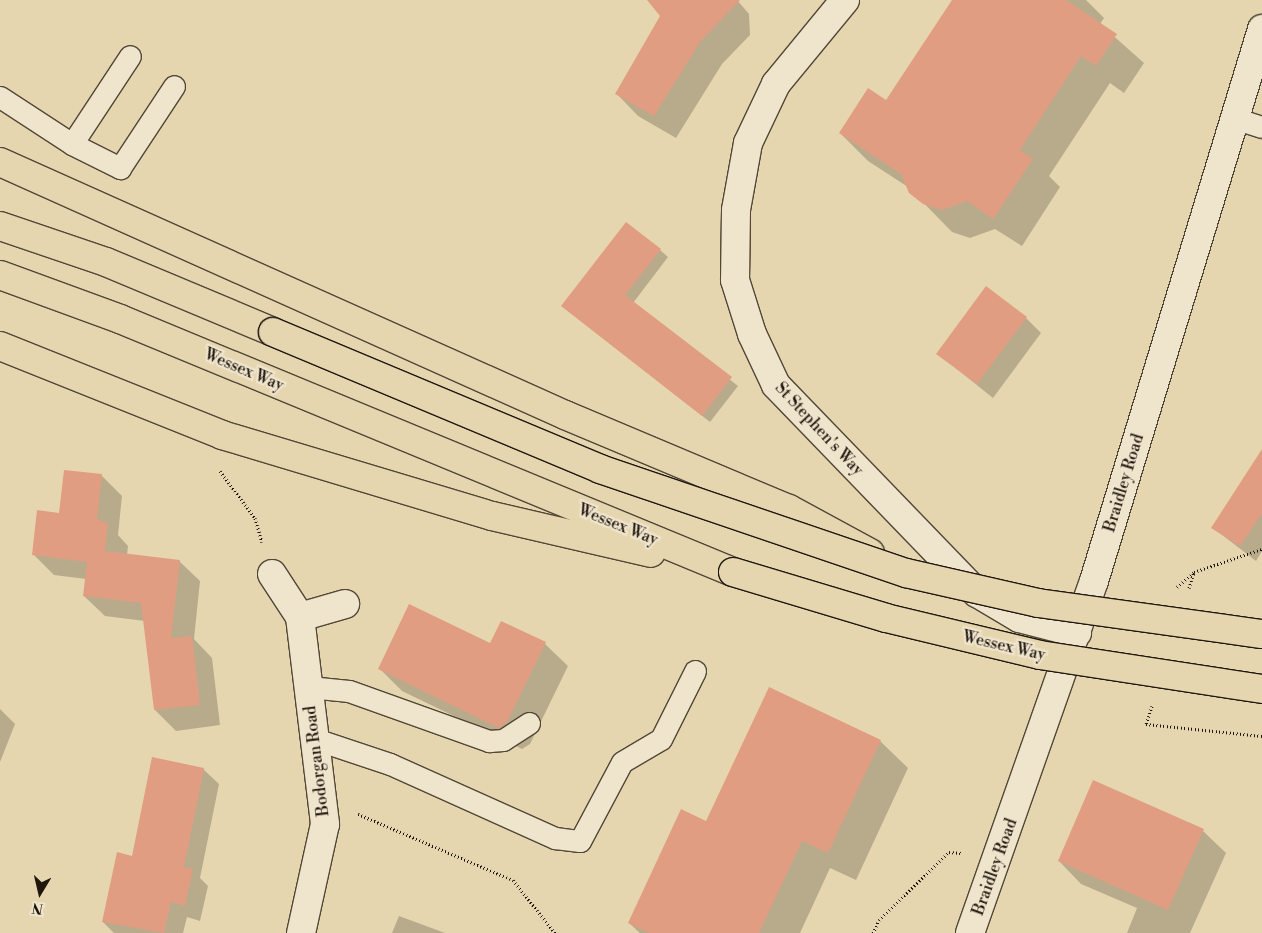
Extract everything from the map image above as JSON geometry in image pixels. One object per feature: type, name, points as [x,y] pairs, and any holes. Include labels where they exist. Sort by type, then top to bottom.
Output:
[{"type":"highway","points":[[0,162],[296,293],[564,415],[789,509],[906,573]]},
{"type":"highway","points":[[0,226],[106,262],[600,469],[906,573],[1038,604],[1262,634]]},
{"type":"highway","name":"Wessex Way","points":[[0,275],[256,375],[733,572],[886,618],[1040,655],[1262,688]]},
{"type":"highway","points":[[0,346],[222,435],[492,516],[733,572]]},
{"type":"street","name":"St Stephen's Way","points":[[845,0],[776,84],[748,143],[736,210],[735,280],[752,334],[776,385],[977,592],[1019,618],[1077,633]]},
{"type":"street","name":"Braidley Road","points":[[970,933],[999,860],[1077,633],[1262,29]]},
{"type":"street","name":"Bodorgan Road","points":[[272,574],[300,617],[325,824],[302,933]]},
{"type":"street","points":[[300,617],[345,604]]},
{"type":"lane","points":[[72,144],[130,56]]},
{"type":"lane","points":[[0,97],[72,144],[120,168],[174,86]]},
{"type":"lane","points":[[1234,118],[1262,127]]},
{"type":"lane","points":[[315,739],[390,764],[555,838],[580,841],[622,762],[661,739],[695,671]]},
{"type":"lane","points":[[309,687],[349,691],[489,741],[511,736],[529,723]]},
{"type":"path","points":[[214,463],[255,518],[272,574]]},
{"type":"path","points":[[1194,572],[1262,549]]},
{"type":"path","points":[[1146,724],[1262,736]]},
{"type":"path","points":[[322,801],[400,829],[513,880],[555,933]]},
{"type":"path","points":[[873,933],[879,920],[949,852],[999,860]]},
{"type":"building","points":[[647,0],[740,0],[700,42],[654,116],[615,94],[660,16]]},
{"type":"building","points":[[952,0],[1066,0],[1117,34],[1096,66],[1081,56],[1020,150],[1033,159],[993,219],[967,201],[942,210],[923,204],[909,193],[901,174],[839,133],[868,88],[886,100]]},
{"type":"building","points":[[626,222],[661,249],[625,295],[732,377],[702,416],[561,306]]},
{"type":"building","points":[[986,286],[1027,317],[977,384],[936,354]]},
{"type":"building","points":[[1262,449],[1262,513],[1240,546],[1211,528]]},
{"type":"building","points":[[64,470],[102,474],[97,519],[108,524],[105,551],[180,560],[171,638],[192,636],[200,705],[154,710],[141,603],[83,596],[87,562],[32,555],[37,510],[59,513]]},
{"type":"building","points":[[409,604],[490,643],[501,621],[546,642],[507,722],[499,728],[378,669]]},
{"type":"building","points":[[769,687],[881,740],[828,853],[802,841],[759,933],[649,933],[628,923],[681,809],[706,821]]},
{"type":"building","points":[[152,757],[204,768],[184,867],[193,869],[185,906],[171,902],[164,933],[102,922],[117,852],[132,856]]},
{"type":"building","points":[[1093,780],[1204,829],[1168,910],[1058,861]]}]
